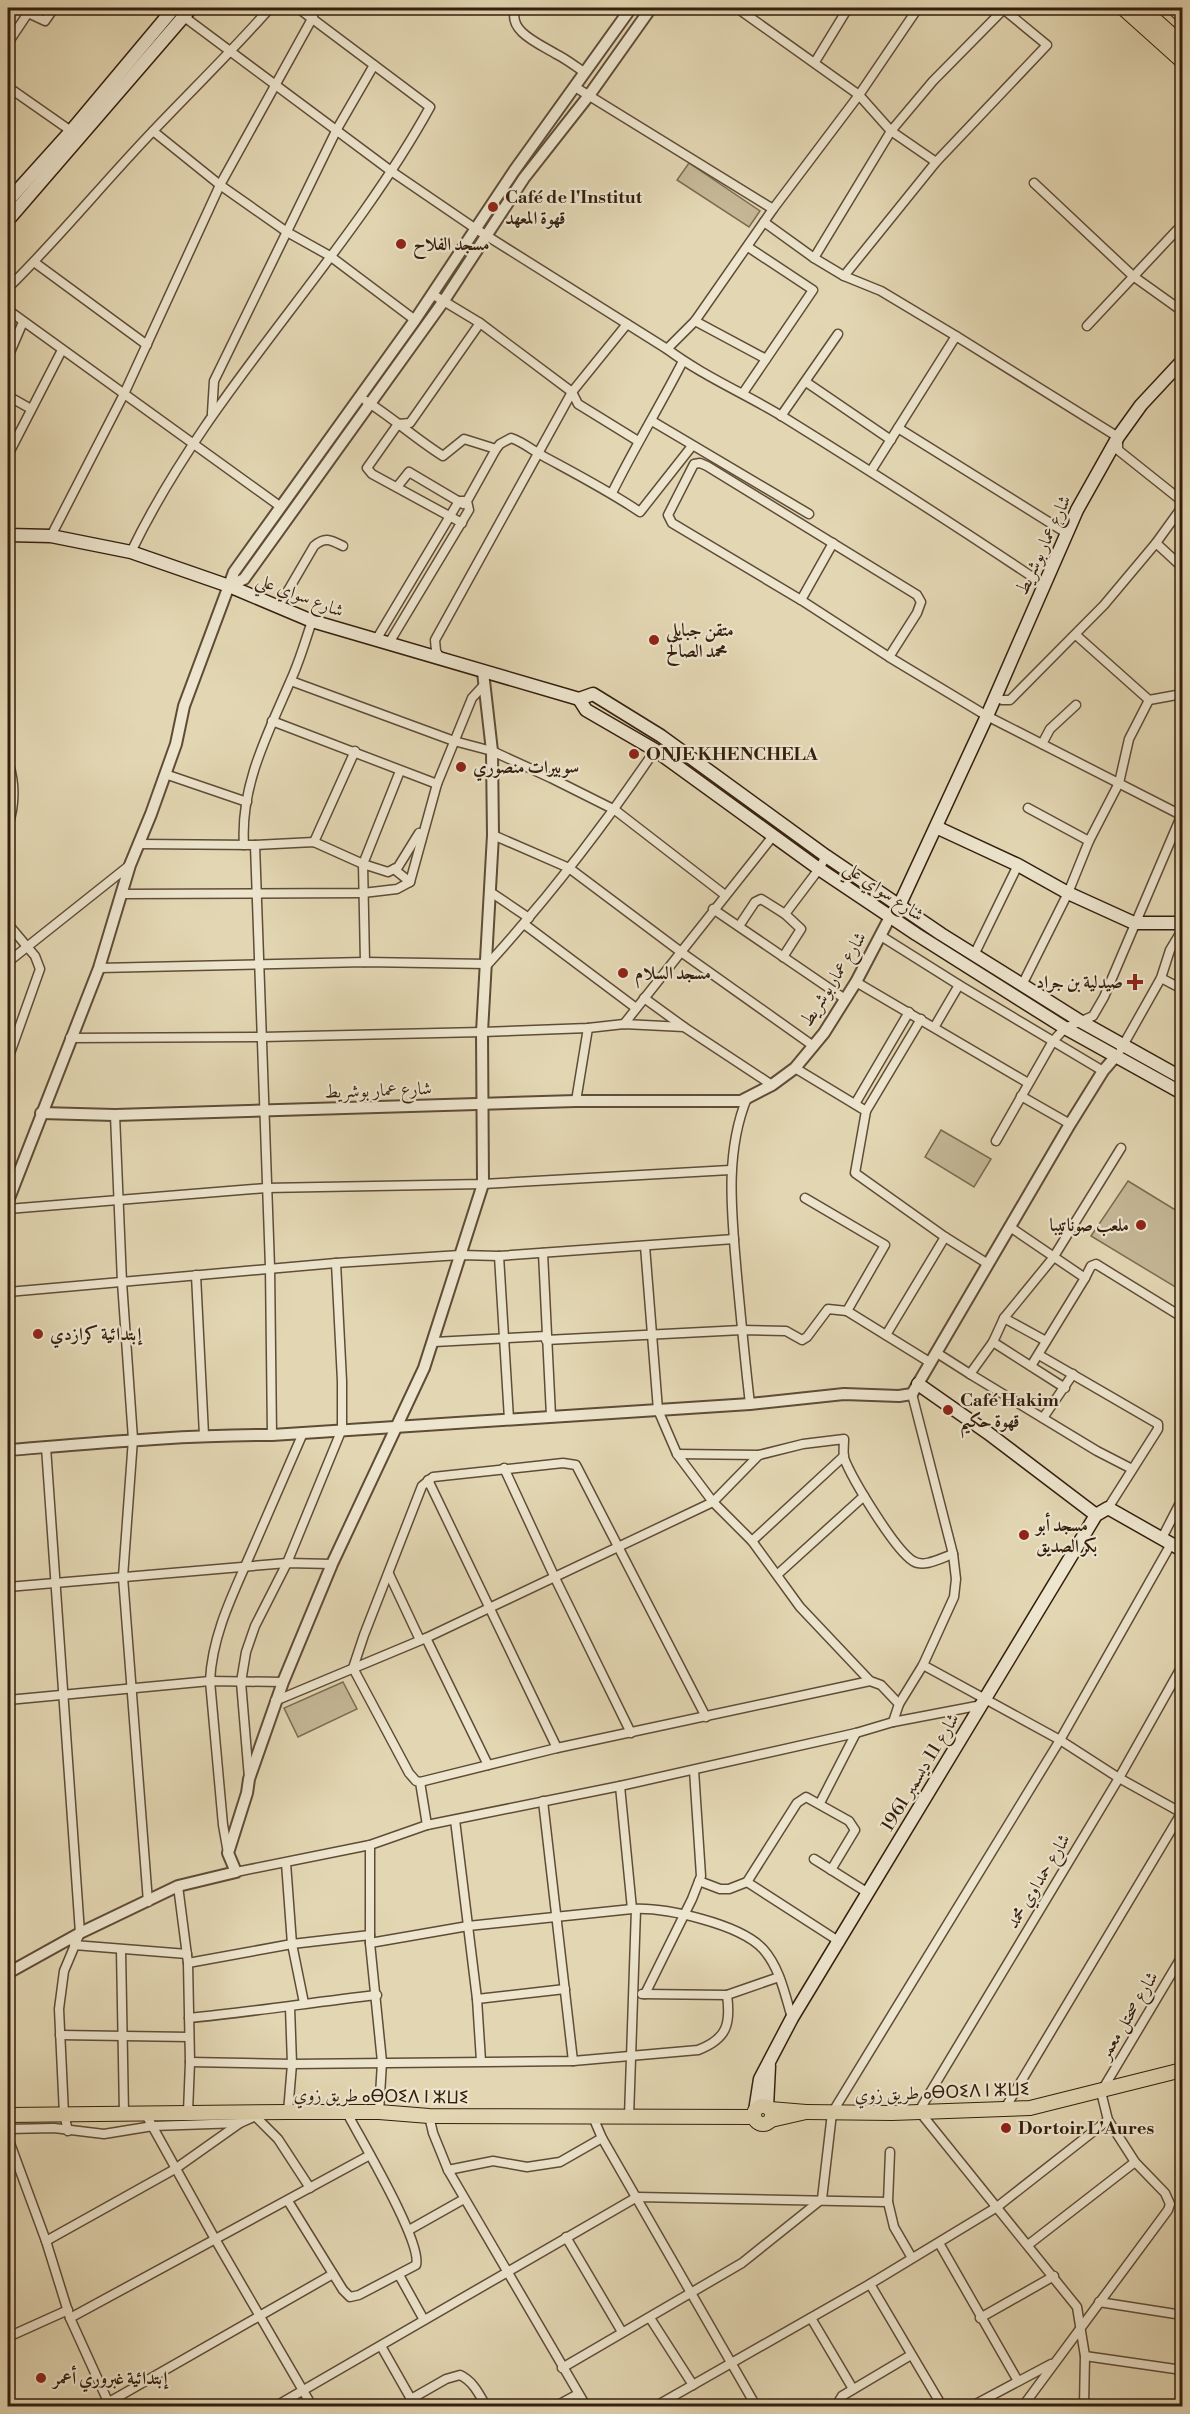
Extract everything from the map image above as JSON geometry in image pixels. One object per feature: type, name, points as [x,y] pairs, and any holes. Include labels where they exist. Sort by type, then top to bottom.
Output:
[{"type":"main road","points":[[1123,8],[1182,61]]},
{"type":"main road","points":[[1142,8],[1182,44]]},
{"type":"main road","points":[[8,201],[179,9]]},
{"type":"main road","points":[[8,220],[179,9]]},
{"type":"main road","name":"شارع عمار بوشريط","points":[[890,917],[899,906],[996,697],[1077,510],[1118,436],[1142,405],[1182,361]]},
{"type":"main road","name":"شارع سواي علي","points":[[8,535],[51,536],[131,552],[229,586],[312,621],[579,699],[593,694],[653,731],[899,906],[1080,1021],[1125,1044],[1182,1078]]},
{"type":"main road","name":"شارع سواي علي","points":[[579,699],[586,710],[655,750],[819,869],[890,917],[1065,1028],[1182,1093]]},
{"type":"main road","points":[[936,827],[1134,923],[1182,923]]},
{"type":"main road","points":[[915,1389],[988,1432],[1096,1515]]},
{"type":"main road","points":[[1108,1508],[1182,1550]]},
{"type":"main road","name":"شارع 11 ديسمبر 1961","points":[[763,2113],[770,2059],[792,2018],[1096,1515],[1108,1508]]},
{"type":"main road","name":"طريق زوي ⴰⴱⵔⵉⴷ ⵏ ⵣⵡⵉ","points":[[8,2115],[188,2112],[258,2115],[288,2112],[379,2112],[429,2116],[628,2117],[1004,2110],[1030,2108],[1182,2070]]},
{"type":"street","points":[[8,43],[28,13],[45,21],[54,8]]},
{"type":"street","points":[[8,288],[270,8]]},
{"type":"street","points":[[131,552],[163,489],[212,414],[391,171],[430,107],[313,17],[298,8]]},
{"type":"street","points":[[516,8],[513,13],[516,24],[524,35],[584,72]]},
{"type":"street","points":[[8,1201],[99,968],[130,865],[176,744],[184,706],[234,572],[361,397],[514,171],[631,8]]},
{"type":"street","points":[[229,586],[244,579],[443,302],[524,178],[590,94],[651,8]]},
{"type":"street","points":[[737,8],[859,95],[891,131],[936,162]]},
{"type":"street","points":[[815,62],[848,8]]},
{"type":"street","points":[[667,349],[695,321],[773,209],[859,95],[918,8]]},
{"type":"street","points":[[814,258],[891,131],[933,81],[1003,8],[1047,45],[936,162],[844,276]]},
{"type":"street","points":[[1170,8],[1182,19]]},
{"type":"street","points":[[179,9],[275,86],[337,129],[391,171],[476,229],[683,361],[744,393],[871,471],[1044,584]]},
{"type":"street","points":[[51,536],[124,394],[220,185],[313,17]]},
{"type":"street","points":[[212,414],[214,381],[337,129],[374,65]]},
{"type":"street","points":[[8,87],[71,131]]},
{"type":"street","points":[[575,87],[590,94],[773,209]]},
{"type":"street","points":[[153,131],[220,185],[287,232],[330,256],[415,320]]},
{"type":"street","points":[[514,171],[524,178]]},
{"type":"street","points":[[1034,183],[1133,276],[1182,311]]},
{"type":"street","points":[[764,222],[814,258],[844,276],[881,291],[1118,436],[1118,450],[1182,501]]},
{"type":"street","points":[[1088,326],[1177,230]]},
{"type":"street","points":[[744,393],[813,290],[748,247]]},
{"type":"street","points":[[34,262],[147,345]]},
{"type":"street","points":[[432,294],[480,323],[572,392],[578,404],[638,441]]},
{"type":"street","points":[[8,310],[281,507]]},
{"type":"street","points":[[695,321],[766,359]]},
{"type":"street","points":[[8,357],[23,322]]},
{"type":"street","points":[[398,424],[410,423],[480,323]]},
{"type":"street","points":[[440,658],[436,651],[435,640],[572,392],[627,324]]},
{"type":"street","points":[[782,416],[838,334]]},
{"type":"street","points":[[871,471],[956,336]]},
{"type":"street","points":[[8,455],[62,350]]},
{"type":"street","points":[[612,493],[683,361]]},
{"type":"street","points":[[806,382],[891,440]]},
{"type":"street","points":[[8,396],[31,409]]},
{"type":"street","points":[[361,397],[411,436],[443,456],[464,439],[496,449]]},
{"type":"street","points":[[652,421],[809,514]]},
{"type":"street","points":[[398,424],[367,468],[372,474],[462,523]]},
{"type":"street","points":[[898,429],[1068,534]]},
{"type":"street","points":[[389,643],[462,523],[465,504],[500,444],[511,438],[523,442],[539,454],[612,493],[640,512],[692,446]]},
{"type":"street","points":[[889,657],[917,614],[920,598],[700,463],[691,467],[668,515],[672,523],[801,600],[889,657],[987,716],[1182,814],[1104,997],[1093,1016],[1065,1028],[1053,1041],[996,1141]]},
{"type":"street","points":[[397,487],[409,472],[465,504]]},
{"type":"street","points":[[376,640],[450,516],[465,504]]},
{"type":"street","points":[[996,697],[1010,700],[1076,635],[1156,543],[1182,507]]},
{"type":"street","points":[[279,606],[314,546],[321,540],[329,539],[342,546]]},
{"type":"street","points":[[801,600],[833,543]]},
{"type":"street","points":[[1156,543],[1182,567]]},
{"type":"street","points":[[244,845],[243,824],[250,783],[272,721],[291,681],[312,621]]},
{"type":"street","points":[[1076,635],[1149,700]]},
{"type":"street","points":[[228,1853],[275,1701],[332,1564],[395,1428],[410,1401],[434,1342],[483,1184],[482,1032],[492,893],[493,834],[492,752],[483,672]]},
{"type":"street","points":[[291,681],[454,741],[492,752],[615,810],[725,895]]},
{"type":"street","points":[[121,894],[363,893],[397,889],[410,882],[427,817],[454,741],[472,698],[484,685]]},
{"type":"street","points":[[1149,700],[1182,694]]},
{"type":"street","points":[[1023,983],[1068,893],[1089,841],[1119,783],[1129,739],[1149,700]]},
{"type":"street","points":[[1042,744],[1050,729],[1076,705]]},
{"type":"street","points":[[272,721],[438,784]]},
{"type":"street","points":[[99,968],[260,963],[488,964],[527,921],[615,810],[655,750]]},
{"type":"street","points":[[314,842],[355,751]]},
{"type":"street","points":[[8,761],[12,774],[13,796],[12,815],[8,826]]},
{"type":"street","points":[[365,962],[363,864],[400,771]]},
{"type":"street","points":[[165,774],[247,802]]},
{"type":"street","points":[[1028,808],[1089,841]]},
{"type":"street","points":[[138,844],[255,845],[314,842],[363,864],[388,872],[394,869],[411,847],[427,817]]},
{"type":"street","points":[[493,834],[569,868],[681,952],[812,1045]]},
{"type":"street","points":[[624,1024],[773,836]]},
{"type":"street","points":[[255,845],[270,1268],[273,1435]]},
{"type":"street","points":[[784,914],[819,869],[826,856]]},
{"type":"street","points":[[8,962],[130,865]]},
{"type":"street","points":[[975,953],[1018,865]]},
{"type":"street","points":[[394,869],[410,882]]},
{"type":"street","points":[[492,893],[636,1008]]},
{"type":"street","points":[[739,926],[755,902],[761,898],[784,914],[801,928],[783,957]]},
{"type":"street","points":[[713,909],[845,999]]},
{"type":"street","name":"شارع عمار بوشريط","points":[[41,1113],[115,1116],[576,1101],[741,1101],[795,1068],[824,1033],[856,982],[890,917]]},
{"type":"street","points":[[8,924],[35,956],[40,969],[8,1059]]},
{"type":"street","points":[[8,1450],[133,1439],[204,1435],[273,1435],[342,1429],[395,1428],[750,1404],[844,1394],[899,1396],[915,1389],[1070,1124],[1103,1071],[1125,1044],[1161,978],[1170,950],[1182,930]]},
{"type":"street","points":[[881,936],[1103,1071]]},
{"type":"street","points":[[1161,978],[1182,988]]},
{"type":"street","points":[[856,982],[1028,1083]]},
{"type":"street","points":[[934,1026],[959,985]]},
{"type":"street","points":[[644,998],[772,1084]]},
{"type":"street","points":[[855,1104],[909,1012]]},
{"type":"street","points":[[921,1019],[866,1111],[855,1173],[945,1237],[988,1264]]},
{"type":"street","points":[[70,1038],[482,1032],[588,1028],[624,1024],[684,1027]]},
{"type":"street","points":[[576,1101],[588,1028]]},
{"type":"street","points":[[795,1068],[866,1111]]},
{"type":"street","points":[[1021,1096],[1070,1124]]},
{"type":"street","points":[[747,1098],[739,1118],[730,1170],[734,1239],[750,1404]]},
{"type":"street","points":[[115,1116],[122,1282],[133,1439],[123,1577],[148,1902]]},
{"type":"street","points":[[970,1374],[993,1342],[1004,1318],[1053,1258],[1121,1148]]},
{"type":"street","points":[[8,1209],[266,1188],[483,1184],[730,1170]]},
{"type":"street","points":[[805,1198],[885,1245],[847,1311]]},
{"type":"street","points":[[1010,1227],[1084,1278]]},
{"type":"street","points":[[886,1335],[945,1237]]},
{"type":"street","points":[[8,1292],[336,1263],[460,1255],[499,1256],[734,1239]]},
{"type":"street","points":[[645,1246],[658,1410],[677,1454],[713,1502],[752,1541],[800,1607],[870,1681],[881,1685],[899,1704]]},
{"type":"street","points":[[543,1252],[550,1416]]},
{"type":"street","points":[[499,1256],[509,1419]]},
{"type":"street","points":[[249,1779],[241,1682],[249,1641],[287,1563],[342,1429],[336,1263]]},
{"type":"street","points":[[1031,1366],[1091,1266],[1096,1264],[1182,1317]]},
{"type":"street","points":[[196,1275],[204,1435]]},
{"type":"street","points":[[434,1342],[742,1330],[786,1331],[802,1340],[807,1337],[828,1309],[847,1311],[886,1335],[970,1374],[1132,1469]]},
{"type":"street","points":[[1004,1318],[1046,1341]]},
{"type":"street","points":[[993,1342],[1065,1388]]},
{"type":"street","points":[[1039,1355],[1158,1424],[1158,1429],[1108,1508]]},
{"type":"street","points":[[1043,1418],[1065,1388],[1072,1374]]},
{"type":"street","points":[[893,1722],[899,1704],[923,1665],[954,1597],[956,1580],[953,1554],[915,1389]]},
{"type":"street","points":[[236,1872],[228,1853],[223,1826],[210,1681],[211,1662],[217,1635],[303,1433]]},
{"type":"street","points":[[677,1454],[759,1455],[803,1444],[844,1439],[844,1456],[864,1496],[902,1552],[914,1562],[921,1564],[953,1554]]},
{"type":"street","points":[[46,1447],[77,1913],[81,1933],[74,1945],[62,1985],[58,2010],[64,2114],[68,2131]]},
{"type":"street","points":[[275,1701],[423,1639],[713,1502],[759,1455]]},
{"type":"street","points":[[752,1541],[844,1456]]},
{"type":"street","points":[[706,1717],[620,1546],[576,1465],[563,1463],[433,1477],[422,1485],[353,1668],[409,1773],[416,1781],[420,1782],[557,1748],[706,1717],[870,1681]]},
{"type":"street","points":[[504,1468],[631,1732]]},
{"type":"street","points":[[428,1480],[557,1748]]},
{"type":"street","points":[[778,1574],[864,1496]]},
{"type":"street","points":[[562,2368],[742,2263],[789,2228],[822,2199],[832,2113],[1060,1740],[1166,1541],[1182,1498]]},
{"type":"street","points":[[8,1587],[287,1563],[332,1564]]},
{"type":"street","points":[[389,1574],[488,1765]]},
{"type":"street","points":[[923,1665],[983,1702],[1060,1740],[1119,1778],[1182,1813],[1004,2110]]},
{"type":"street","name":"شارع حمداوي محمد","points":[[919,2111],[1119,1778],[1182,1666]]},
{"type":"street","points":[[8,1700],[210,1681],[283,1682]]},
{"type":"street","points":[[8,1946],[9,1973],[81,1933],[178,1886],[370,1845],[427,1825],[694,1770],[983,1702]]},
{"type":"street","points":[[820,1803],[856,1733]]},
{"type":"street","points":[[645,1994],[699,1881],[702,1869],[694,1770]]},
{"type":"street","points":[[420,1782],[427,1825]]},
{"type":"street","points":[[620,1786],[634,1909],[634,1994],[628,2117]]},
{"type":"street","points":[[699,1881],[720,1890],[747,1882],[797,1803],[806,1797],[849,1821],[855,1830],[831,1870]]},
{"type":"street","points":[[543,1801],[573,2061]]},
{"type":"street","points":[[455,1820],[477,1999],[481,2061]]},
{"type":"street","points":[[370,1845],[370,1939],[382,2062],[379,2112]]},
{"type":"street","points":[[814,1859],[868,1893]]},
{"type":"street","points":[[286,1863],[292,1944],[304,2003]]},
{"type":"street","points":[[747,1882],[840,1942]]},
{"type":"street","points":[[178,1886],[188,1959],[190,2062],[188,2112]]},
{"type":"street","points":[[74,1945],[188,1959],[292,1944],[370,1939],[468,1926],[634,1909],[684,1913],[737,1933],[756,1944],[769,1958],[779,1977],[792,2018]]},
{"type":"street","points":[[121,1950],[124,2114]]},
{"type":"street","name":"شارع صحتل معمر","points":[[1101,2092],[1182,1956]]},
{"type":"street","points":[[634,1994],[727,1995],[779,1977]]},
{"type":"street","points":[[477,1999],[565,1989]]},
{"type":"street","points":[[189,2018],[377,1995]]},
{"type":"street","points":[[190,2062],[292,2064],[573,2061],[698,2050],[711,2045],[721,2036],[727,2026],[729,2016],[727,1995]]},
{"type":"street","points":[[288,2112],[292,2064],[290,2007]]},
{"type":"street","points":[[60,2035],[189,2037]]},
{"type":"street","points":[[1023,2406],[1164,2216],[1170,2204],[1165,2193],[1135,2162],[1108,2120],[1101,2092]]},
{"type":"street","points":[[919,2111],[1077,2307],[1085,2356],[1084,2406]]},
{"type":"street","points":[[145,2113],[259,2318],[312,2406]]},
{"type":"street","points":[[288,2200],[333,2274],[350,2297],[360,2295],[418,2263],[409,2230],[347,2113]]},
{"type":"street","points":[[46,2241],[175,2169],[240,2123],[258,2115],[278,2139],[310,2188]]},
{"type":"street","points":[[429,2116],[433,2133],[448,2170],[586,2406]]},
{"type":"street","points":[[593,2117],[602,2138],[756,2406]]},
{"type":"street","points":[[662,2405],[997,2207],[1108,2120]]},
{"type":"street","points":[[8,2128],[54,2128],[104,2134],[153,2126],[240,2123]]},
{"type":"street","points":[[8,2138],[12,2165],[46,2241],[69,2314],[107,2406],[333,2274]]},
{"type":"street","points":[[448,2170],[493,2161],[527,2167],[548,2165],[571,2157],[602,2138]]},
{"type":"street","points":[[891,2152],[888,2202],[894,2227],[912,2258]]},
{"type":"street","points":[[8,2337],[69,2314],[215,2239],[370,2155]]},
{"type":"street","points":[[1028,2245],[1135,2162]]},
{"type":"street","points":[[276,2406],[637,2197],[888,2202]]},
{"type":"street","points":[[409,2230],[464,2199]]},
{"type":"street","points":[[566,2237],[622,2332]]},
{"type":"street","points":[[939,2243],[1018,2381]]},
{"type":"street","points":[[399,2275],[424,2320]]},
{"type":"street","points":[[981,2318],[1054,2276]]},
{"type":"street","points":[[870,2284],[942,2406]]},
{"type":"street","points":[[1099,2302],[1182,2315]]},
{"type":"street","points":[[650,2318],[693,2385]]},
{"type":"street","points":[[811,2318],[854,2389]]},
{"type":"street","points":[[381,2346],[413,2403],[446,2379],[460,2375],[473,2384],[486,2406]]},
{"type":"street","points":[[836,2406],[842,2396],[911,2355]]},
{"type":"street","points":[[1085,2356],[1182,2370]]},
{"type":"street","points":[[972,2406],[1053,2363]]},
{"type":"street","points":[[556,2406],[578,2394]]},
{"type":"shaded area","points":[[689,163],[760,211],[749,227],[677,180]]},
{"type":"shaded area","points":[[941,1130],[991,1159],[974,1187],[925,1157]]},
{"type":"shaded area","name":"ملعب صوناتيبا","points":[[1128,1181],[1182,1214],[1182,1291],[1091,1236]]},
{"type":"shaded area","points":[[343,1682],[357,1709],[298,1737],[284,1708]]},
{"type":"place","name":"Café de l'Institut قهوة المعهد","points":[[493,207]]},
{"type":"place","name":"مسجد الفلاح","points":[[401,244]]},
{"type":"place","name":"متقن جبايلي محمد الصالح","points":[[654,640]]},
{"type":"place","name":"ONJE KHENCHELA","points":[[634,754]]},
{"type":"place","name":"سوبيرات منصوري","points":[[461,767]]},
{"type":"place","name":"مسجد السلام","points":[[623,973]]},
{"type":"place","name":"صيدلية بن جراد","points":[[1135,982]]},
{"type":"place","name":"ملعب صوناتيبا","points":[[1141,1225]]},
{"type":"place","name":"إبتدائية كرازدي","points":[[38,1334]]},
{"type":"place","name":"Café Hakim قهوة حكيم","points":[[948,1410]]},
{"type":"place","name":"مسجد أبو بكر الصديق","points":[[1024,1535]]},
{"type":"place","name":"Dortoir L'Aures","points":[[1006,2128]]},
{"type":"place","name":"إبتدائية غبروري أعمر","points":[[41,2378]]}]
